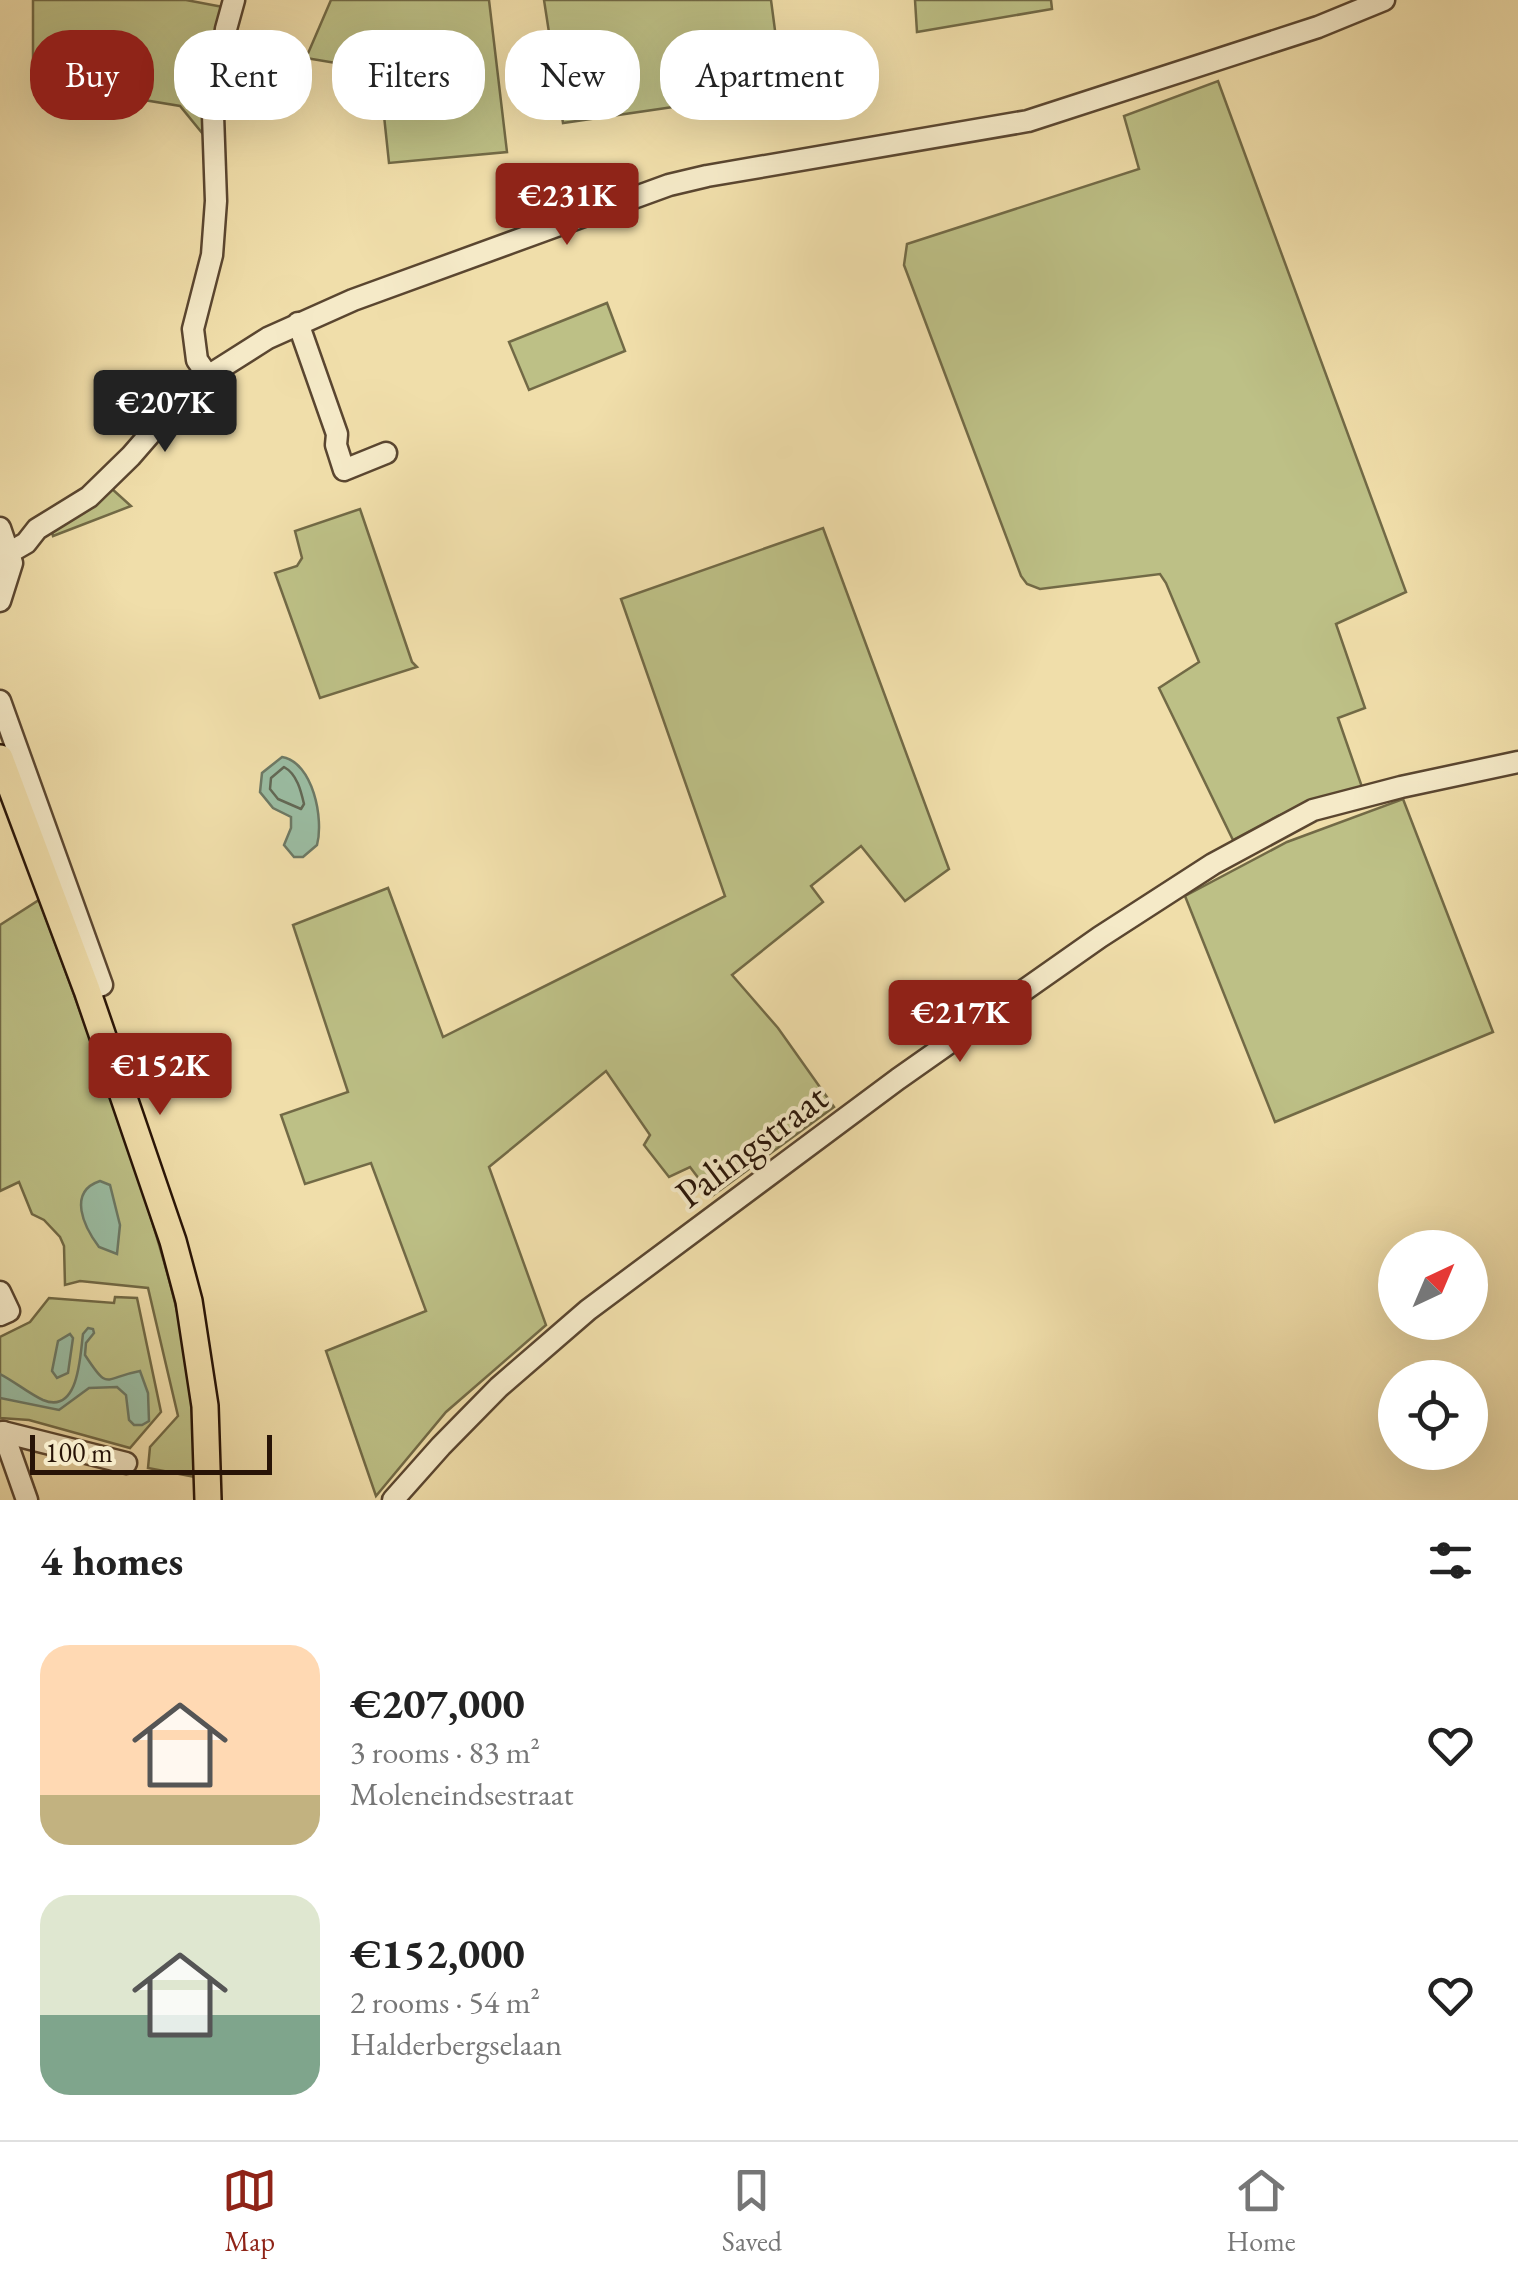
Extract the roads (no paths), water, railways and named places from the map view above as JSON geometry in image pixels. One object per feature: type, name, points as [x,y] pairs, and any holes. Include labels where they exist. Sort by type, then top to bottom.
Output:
[{"type":"main road","points":[[0,758],[87,990],[190,1301],[205,1406],[208,1500]]},
{"type":"street","points":[[208,376],[197,360],[192,329],[212,255],[216,202],[213,116],[234,0]]},
{"type":"street","points":[[0,600],[10,572],[3,543],[26,542],[37,529],[89,497],[177,403],[208,376],[298,322],[669,186],[1028,120],[1318,27],[1384,0]]},
{"type":"street","points":[[298,322],[337,434],[336,445],[344,470],[386,453]]},
{"type":"street","points":[[0,701],[102,985],[87,990]]},
{"type":"street","name":"Palingstraat","points":[[393,1500],[499,1387],[588,1310],[913,1068],[1100,937],[1212,864],[1313,810],[1518,762]]},
{"type":"street","points":[[0,1292],[9,1311],[0,1315]]},
{"type":"street","points":[[2,1433],[126,1463]]},
{"type":"street","points":[[2,1433],[27,1500]]},
{"type":"water","points":[[282,757],[302,769],[317,807],[317,845],[303,857],[294,857],[284,845],[291,817],[273,808],[260,792],[262,773]]},
{"type":"water","points":[[100,1181],[110,1185],[120,1225],[117,1254],[99,1247],[84,1220],[84,1193]]},
{"type":"water","points":[[88,1328],[94,1333],[86,1343],[85,1355],[103,1378],[140,1371],[148,1393],[149,1421],[134,1425],[129,1420],[126,1395],[117,1387],[89,1388],[59,1410],[0,1398],[0,1374],[43,1400],[64,1399],[75,1381],[83,1334]]},
{"type":"water","points":[[70,1334],[73,1338],[68,1373],[57,1378],[52,1371],[58,1341]]}]
